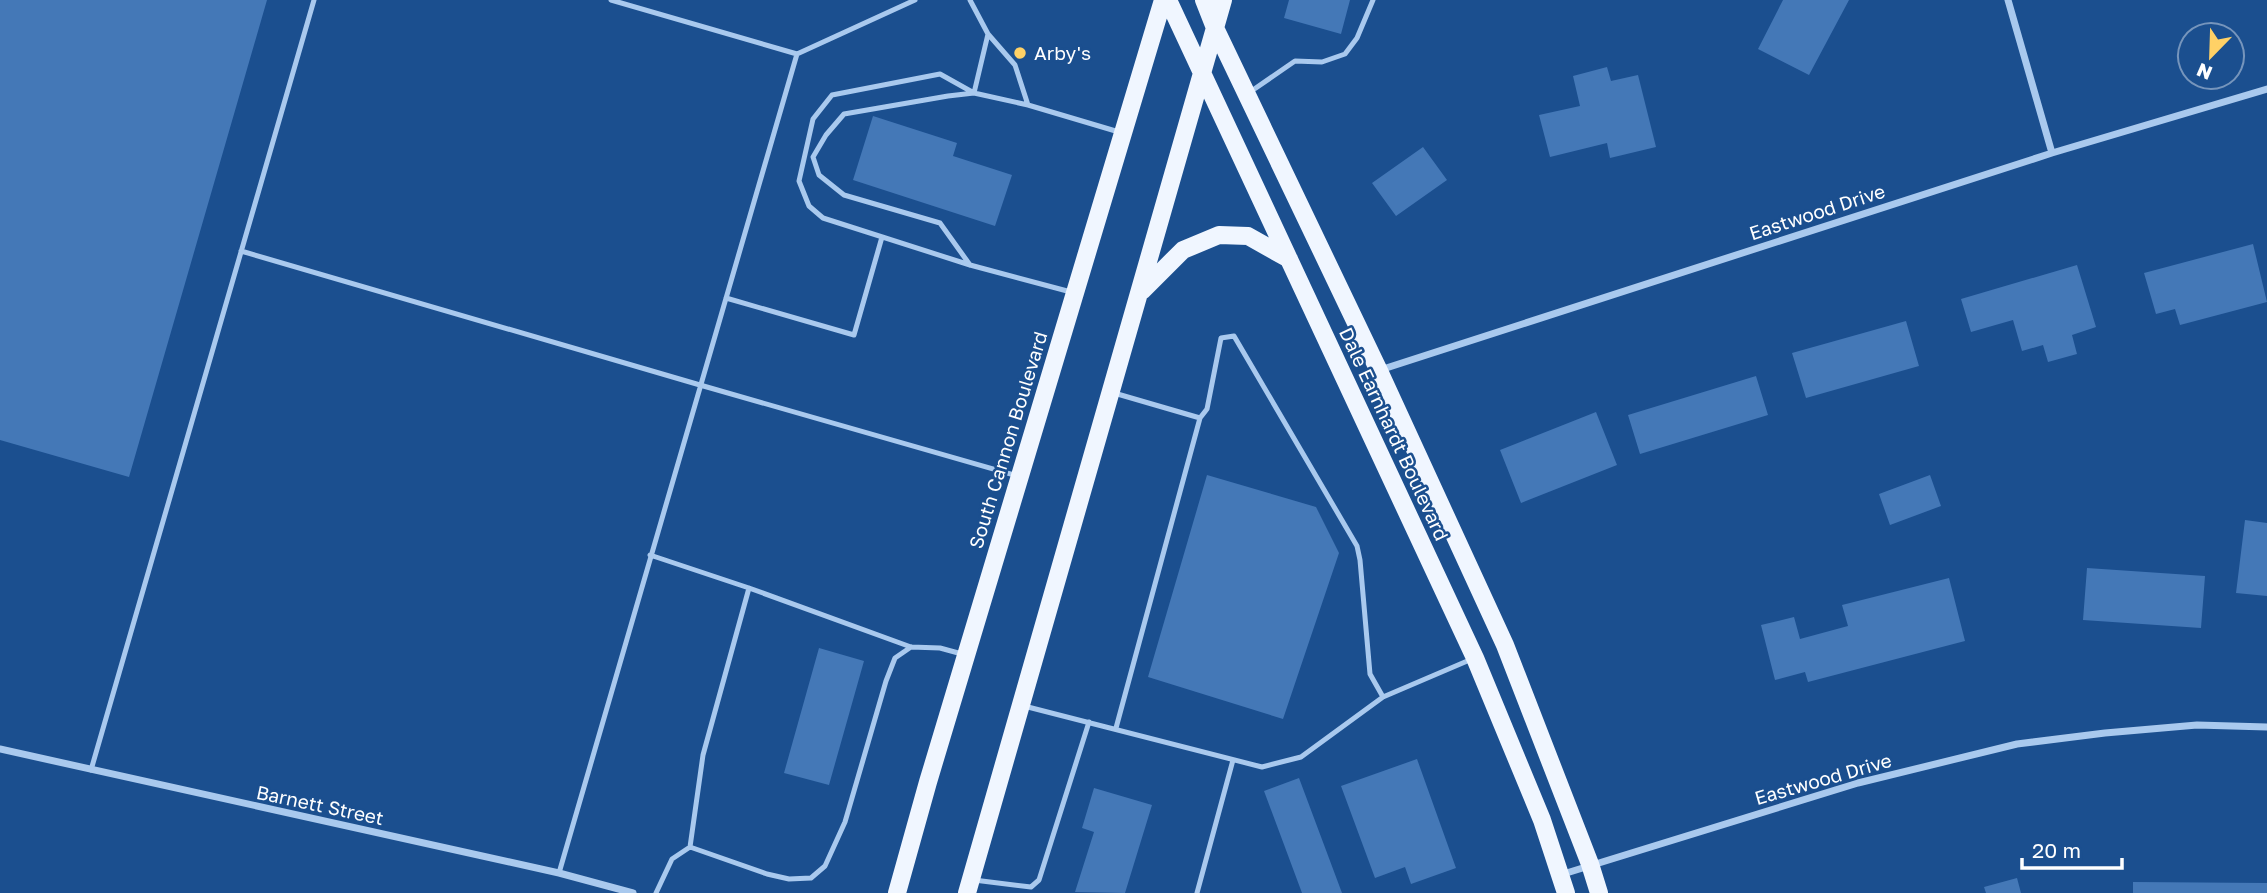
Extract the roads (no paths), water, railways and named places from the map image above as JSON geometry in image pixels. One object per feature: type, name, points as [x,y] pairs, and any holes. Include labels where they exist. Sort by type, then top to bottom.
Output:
[{"type":"main road","name":"Dale Earnhardt Boulevard","points":[[1165,0],[1203,72],[1475,658],[1542,820],[1566,893]]},
{"type":"main road","name":"South Cannon Boulevard","points":[[897,893],[1019,476],[1122,133],[1165,0]]},
{"type":"main road","name":"Dale Earnhardt Boulevard","points":[[1204,0],[1505,645],[1599,893]]},
{"type":"main road","points":[[969,886],[1223,0]]},
{"type":"main road","points":[[1139,293],[1183,250],[1219,235],[1248,236],[1289,258]]},
{"type":"street","points":[[2008,0],[2052,153]]},
{"type":"street","name":"Eastwood Drive","points":[[1379,371],[2052,153],[2267,89]]},
{"type":"street","name":"Eastwood Drive","points":[[1560,875],[1858,783],[2017,744],[2197,725],[2267,727]]},
{"type":"street","name":"Barnett Street","points":[[0,749],[559,873],[633,893]]},
{"type":"lane","points":[[91,770],[314,0]]},
{"type":"lane","points":[[611,0],[797,54],[915,0]]},
{"type":"lane","points":[[970,0],[988,34],[1015,65],[1028,105]]},
{"type":"lane","points":[[1247,94],[1295,61],[1322,62],[1345,54],[1357,38],[1373,0]]},
{"type":"lane","points":[[974,93],[988,34]]},
{"type":"lane","points":[[559,873],[797,54]]},
{"type":"lane","points":[[1074,293],[970,265],[823,218],[809,206],[799,181],[813,119],[832,95],[940,74],[974,93],[1028,105],[1122,133]]},
{"type":"lane","points":[[970,265],[940,223],[844,195],[818,175],[813,157],[825,135],[844,114],[974,93]]},
{"type":"lane","points":[[726,298],[854,335],[883,237]]},
{"type":"lane","points":[[241,250],[1019,476]]},
{"type":"lane","points":[[1116,728],[1200,418],[1207,410],[1221,338],[1234,335],[1357,546],[1370,674],[1383,697]]},
{"type":"lane","points":[[1111,392],[1200,418]]},
{"type":"lane","points":[[650,555],[911,647],[940,648],[965,656]]},
{"type":"lane","points":[[656,893],[672,859],[690,847],[703,755],[749,588]]},
{"type":"lane","points":[[690,847],[789,879],[811,878],[825,866],[845,822],[895,658],[911,647]]},
{"type":"lane","points":[[1021,705],[1262,767],[1301,757],[1383,697],[1475,658]]},
{"type":"lane","points":[[969,886],[1031,887],[1039,880],[1089,722]]},
{"type":"lane","points":[[1197,893],[1233,760]]},
{"type":"place","name":"Arby's","points":[[1020,53]]}]
